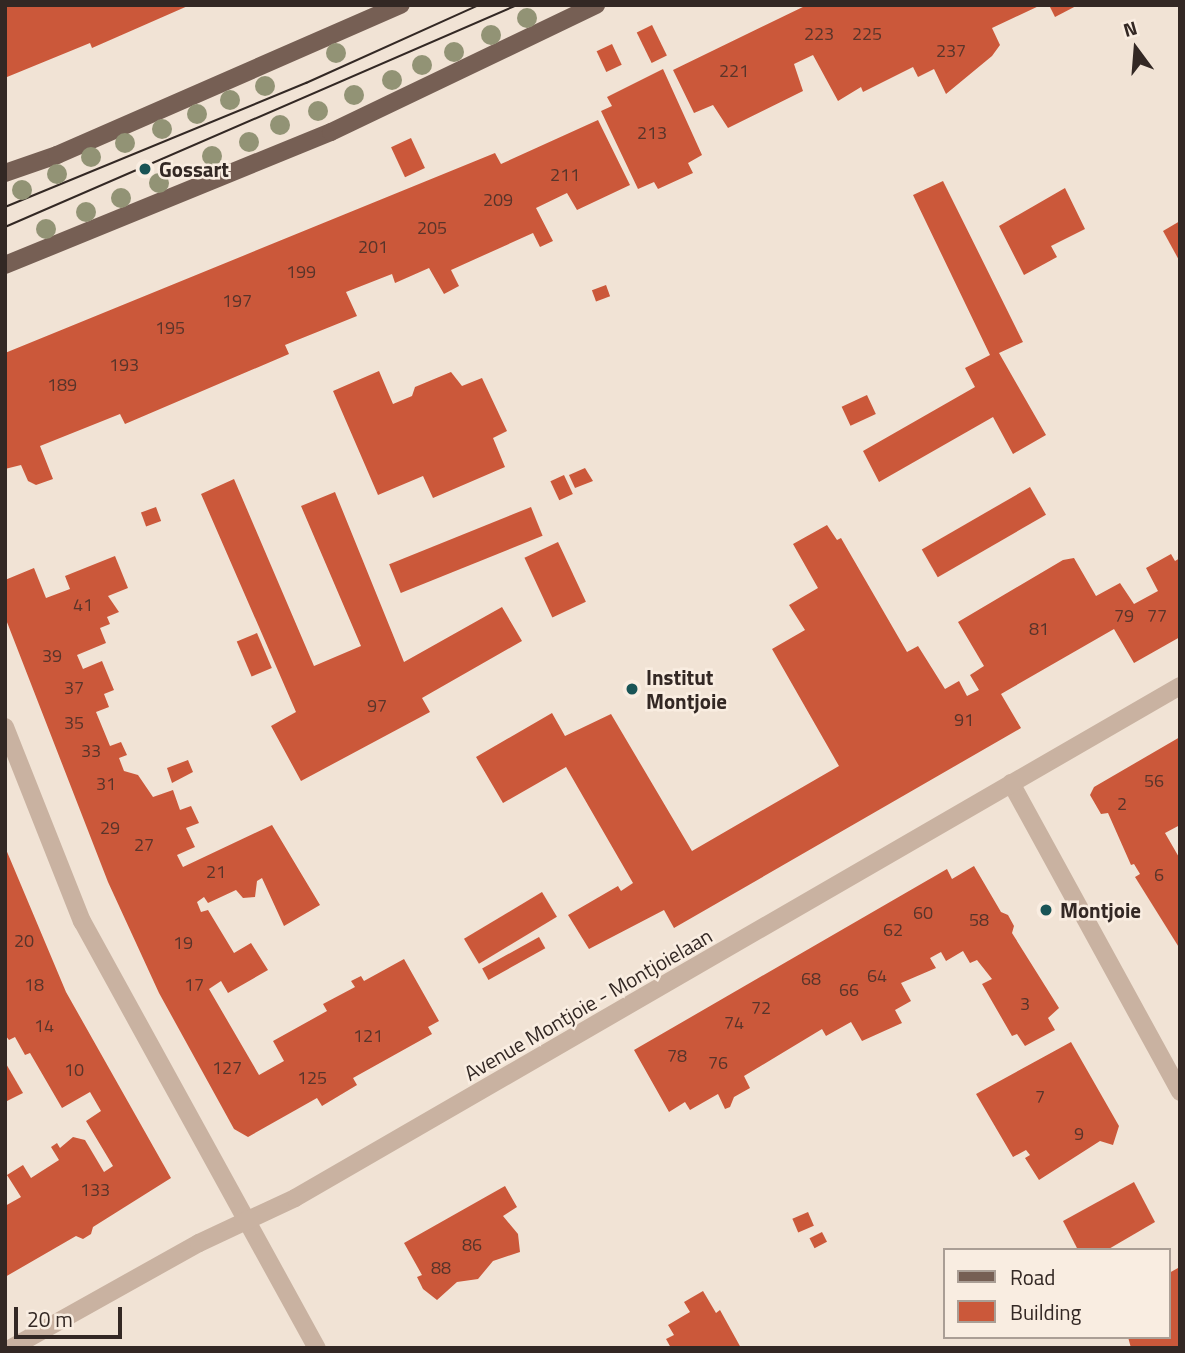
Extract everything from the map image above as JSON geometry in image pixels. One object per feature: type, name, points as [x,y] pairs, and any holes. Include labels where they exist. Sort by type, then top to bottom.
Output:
[{"type":"main road","points":[[5,173],[57,155],[401,5]]},
{"type":"main road","points":[[5,265],[331,132],[596,5]]},
{"type":"street","name":"Avenue Montjoie - Montjoielaan","points":[[11,1348],[246,1221],[295,1198],[1180,686]]},
{"type":"street","points":[[5,727],[82,921],[317,1348]]},
{"type":"street","points":[[1011,783],[1180,1092]]},
{"type":"building","points":[[5,5],[190,5],[92,48],[90,43],[7,77],[5,84]]},
{"type":"building","points":[[807,5],[1041,5],[992,28],[1000,45],[992,56],[946,94],[934,69],[918,77],[913,67],[863,92],[861,87],[838,101],[813,55],[794,64],[803,91],[728,128],[713,105],[694,113],[673,70]]},
{"type":"building","points":[[1049,5],[1078,5],[1055,17]]},
{"type":"building","points":[[652,25],[667,56],[652,63],[637,32]]},
{"type":"building","points":[[612,44],[622,65],[606,72],[597,51]]},
{"type":"building","points":[[663,69],[702,155],[688,163],[693,173],[658,189],[654,182],[638,189],[601,111],[612,106],[607,97]]},
{"type":"building","points":[[598,120],[630,185],[577,210],[567,193],[536,208],[553,241],[540,247],[533,233],[451,270],[459,286],[444,294],[429,268],[395,283],[392,274],[346,292],[357,316],[285,345],[289,354],[125,424],[120,414],[40,446],[53,479],[36,485],[28,481],[21,465],[5,469],[5,353],[495,153],[501,164]]},
{"type":"building","points":[[411,138],[425,168],[405,177],[391,147]]},
{"type":"building","points":[[943,181],[1023,342],[999,353],[1046,435],[1013,454],[993,417],[879,482],[863,451],[975,387],[965,368],[990,355],[913,195]]},
{"type":"building","points":[[1065,188],[1085,229],[1051,246],[1057,257],[1024,275],[999,226]]},
{"type":"building","points":[[1180,221],[1180,262],[1163,231]]},
{"type":"building","points":[[606,285],[610,296],[596,301],[592,290]]},
{"type":"building","points":[[379,371],[393,404],[412,396],[415,387],[451,372],[462,386],[482,378],[507,431],[493,438],[505,467],[433,498],[423,476],[378,495],[333,391]]},
{"type":"building","points":[[867,395],[876,414],[850,426],[842,407]]},
{"type":"building","points":[[585,468],[593,481],[575,488],[569,475]]},
{"type":"building","points":[[564,475],[573,494],[559,500],[550,481]]},
{"type":"building","points":[[234,479],[314,666],[361,646],[301,506],[335,492],[404,662],[502,607],[522,641],[422,698],[430,712],[301,781],[271,726],[296,712],[201,494]]},
{"type":"building","points":[[1030,487],[1046,515],[938,577],[922,550]]},
{"type":"building","points":[[156,507],[161,521],[146,527],[141,512]]},
{"type":"building","points":[[531,507],[543,536],[401,593],[389,564]]},
{"type":"building","points":[[827,525],[837,540],[841,538],[907,652],[918,646],[945,689],[959,681],[967,696],[979,690],[970,675],[984,666],[958,622],[1063,560],[1074,558],[1096,596],[1120,583],[1134,604],[1158,591],[1146,568],[1171,554],[1175,561],[1180,558],[1180,637],[1134,663],[1114,629],[1001,694],[1021,728],[674,928],[664,910],[589,949],[568,915],[618,886],[621,891],[633,883],[566,767],[503,803],[476,757],[552,713],[565,736],[611,714],[692,851],[839,766],[772,649],[805,630],[789,605],[818,588],[793,544]]},
{"type":"building","points":[[558,542],[586,602],[552,617],[524,558]]},
{"type":"building","points":[[115,556],[128,588],[108,596],[119,612],[107,617],[110,624],[100,628],[106,643],[77,655],[83,669],[102,661],[114,690],[104,694],[109,707],[96,712],[110,746],[121,742],[127,755],[119,758],[124,771],[138,775],[153,797],[173,790],[180,810],[191,806],[199,823],[186,828],[195,847],[177,855],[183,867],[272,825],[320,905],[284,926],[262,878],[257,881],[255,897],[243,898],[236,890],[208,903],[204,897],[197,902],[201,912],[208,910],[234,953],[251,943],[268,970],[228,993],[221,981],[209,989],[259,1075],[284,1061],[273,1041],[327,1011],[323,1004],[355,987],[351,981],[361,976],[364,981],[404,959],[439,1021],[428,1027],[432,1034],[353,1078],[357,1085],[322,1106],[317,1098],[248,1137],[234,1129],[159,993],[108,882],[5,617],[5,580],[34,568],[46,598],[70,589],[65,576]]},
{"type":"building","points":[[257,633],[272,668],[252,677],[237,642]]},
{"type":"building","points":[[1180,737],[1180,825],[1165,833],[1180,859],[1180,949],[1135,877],[1140,874],[1134,864],[1131,865],[1108,813],[1101,814],[1090,795],[1094,787]]},
{"type":"building","points":[[188,760],[193,772],[172,783],[167,768]]},
{"type":"building","points":[[5,847],[66,992],[171,1178],[93,1227],[91,1234],[83,1239],[76,1236],[5,1277],[5,1206],[21,1197],[7,1175],[23,1165],[31,1178],[59,1160],[51,1147],[57,1143],[60,1148],[73,1137],[85,1140],[104,1172],[113,1166],[86,1121],[101,1111],[90,1092],[62,1108],[30,1053],[25,1055],[15,1037],[9,1040],[5,1035]]},
{"type":"building","points":[[974,866],[1001,912],[1008,915],[1014,926],[1012,933],[1059,1008],[1048,1018],[1055,1030],[1025,1046],[1017,1034],[1012,1036],[982,984],[992,979],[977,960],[970,963],[963,951],[946,961],[941,952],[930,958],[936,968],[901,983],[911,1001],[895,1010],[902,1023],[862,1041],[851,1022],[826,1036],[822,1029],[744,1076],[750,1088],[734,1097],[730,1107],[725,1109],[718,1094],[690,1110],[685,1102],[669,1112],[634,1050],[947,869],[952,879]]},
{"type":"building","points":[[542,892],[557,917],[479,964],[464,939]]},
{"type":"building","points":[[539,937],[545,948],[488,980],[482,969]]},
{"type":"building","points":[[1071,1042],[1119,1126],[1113,1145],[1100,1141],[1039,1180],[1025,1158],[1030,1155],[1026,1150],[1013,1157],[976,1094]]},
{"type":"building","points":[[5,1062],[23,1093],[7,1101],[5,1099]]},
{"type":"building","points":[[1134,1182],[1155,1222],[1110,1248],[1077,1248],[1063,1221]]},
{"type":"building","points":[[505,1186],[517,1207],[503,1216],[518,1234],[520,1252],[493,1261],[478,1279],[457,1282],[437,1300],[423,1289],[417,1277],[422,1275],[404,1243]]},
{"type":"building","points":[[808,1212],[814,1226],[798,1232],[792,1219]]},
{"type":"building","points":[[822,1232],[827,1242],[815,1248],[810,1238]]},
{"type":"building","points":[[1178,1268],[1180,1348],[1131,1348],[1129,1339],[1171,1339],[1171,1272]]},
{"type":"building","points":[[703,1291],[716,1313],[720,1310],[741,1348],[671,1348],[666,1339],[674,1335],[668,1325],[690,1312],[684,1302]]},
{"type":"tram line","points":[[5,207],[306,83],[479,5]]},
{"type":"tram line","points":[[5,227],[517,5]]},
{"type":"place","name":"Gossart","points":[[145,169]]},
{"type":"place","name":"Institut Montjoie","points":[[632,689]]},
{"type":"place","name":"Montjoie","points":[[1046,910]]}]
